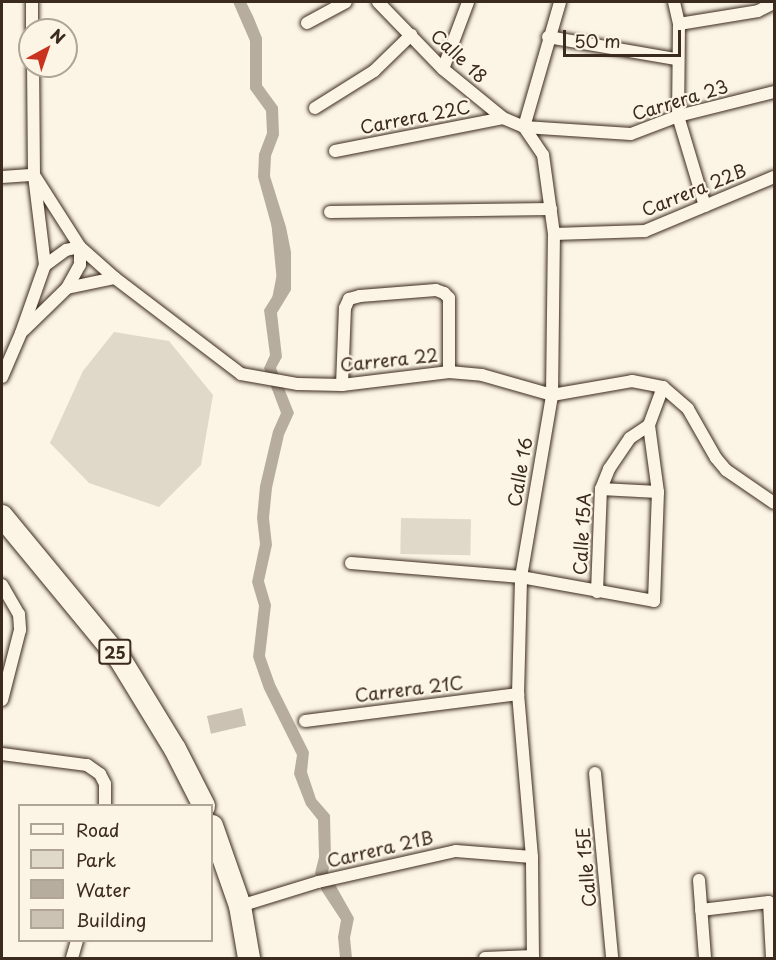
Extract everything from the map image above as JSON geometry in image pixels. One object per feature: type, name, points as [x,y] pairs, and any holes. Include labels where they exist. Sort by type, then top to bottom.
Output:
[{"type":"highway","name":"25","points":[[2,516],[120,659],[175,749],[203,804]]},
{"type":"highway","points":[[213,829],[240,906],[249,958]]},
{"type":"street","points":[[32,2],[32,18]]},
{"type":"street","points":[[307,23],[346,2]]},
{"type":"street","name":"Calle 18","points":[[378,2],[443,69],[503,118],[524,127]]},
{"type":"street","points":[[443,69],[468,2]]},
{"type":"street","points":[[524,127],[548,37],[560,2]]},
{"type":"street","points":[[674,2],[678,24],[676,59],[678,116],[705,206]]},
{"type":"street","points":[[678,24],[758,11],[774,3]]},
{"type":"street","points":[[315,108],[374,71],[411,35]]},
{"type":"street","points":[[548,37],[676,59]]},
{"type":"street","points":[[2,377],[21,333],[45,265],[34,176],[33,78]]},
{"type":"street","name":"Carrera 23","points":[[524,127],[632,134],[678,116],[774,92]]},
{"type":"street","name":"Carrera 22C","points":[[335,151],[503,118]]},
{"type":"street","name":"Calle 16","points":[[524,127],[543,155],[554,234],[552,395],[521,577],[518,694],[532,857],[533,957]]},
{"type":"street","points":[[2,177],[34,176]]},
{"type":"street","name":"Carrera 22","points":[[34,176],[81,247],[115,278],[241,374],[298,384],[342,384],[448,372],[482,375],[552,395],[632,381],[663,387]]},
{"type":"street","name":"Carrera 22B","points":[[554,234],[645,231],[774,177]]},
{"type":"street","points":[[330,212],[551,209]]},
{"type":"street","points":[[21,333],[68,288],[80,265],[81,247],[66,250],[45,265]]},
{"type":"street","points":[[68,288],[115,278]]},
{"type":"street","points":[[342,384],[345,308],[349,299],[360,296],[436,291],[444,293],[449,298],[448,372]]},
{"type":"street","points":[[351,563],[521,577],[654,601],[658,492],[649,425],[663,387],[687,409],[716,459],[726,470],[774,503]]},
{"type":"street","name":"Calle 15A","points":[[597,592],[601,489],[609,469],[630,438],[649,425]]},
{"type":"street","points":[[601,489],[658,492]]},
{"type":"street","points":[[2,585],[19,614],[20,630],[2,700]]},
{"type":"street","name":"Carrera 21C","points":[[305,721],[518,694]]},
{"type":"street","points":[[2,754],[87,765],[100,774],[105,784],[105,804]]},
{"type":"street","name":"Calle 15E","points":[[595,773],[612,958]]},
{"type":"street","name":"Carrera 21B","points":[[240,906],[318,882],[456,851],[532,857]]},
{"type":"street","points":[[699,880],[705,958]]},
{"type":"street","points":[[701,910],[769,902],[772,958]]},
{"type":"street","points":[[72,958],[76,942]]},
{"type":"street","points":[[485,958],[533,957]]},
{"type":"green space","points":[[114,332],[169,341],[213,395],[201,465],[159,507],[89,483],[50,443],[83,371]]},
{"type":"green space","points":[[401,518],[471,519],[470,555],[400,554]]},
{"type":"water","points":[[233,2],[246,2],[262,38],[262,85],[278,107],[279,135],[271,156],[270,176],[286,227],[291,252],[291,290],[277,313],[282,357],[276,368],[294,413],[284,435],[272,488],[269,518],[272,545],[264,581],[271,605],[265,656],[275,684],[309,752],[307,772],[316,799],[330,815],[331,858],[328,872],[354,918],[350,938],[352,958],[340,958],[338,937],[341,920],[322,891],[315,873],[319,857],[318,820],[306,805],[294,774],[297,755],[264,689],[253,657],[259,606],[252,582],[260,544],[257,518],[260,486],[273,431],[281,413],[264,368],[270,355],[264,310],[279,286],[279,253],[258,177],[259,154],[267,133],[266,111],[250,89],[250,41]]},
{"type":"building","points":[[242,708],[246,726],[211,734],[207,716]]},
{"type":"waterway","points":[[274,225],[279,276],[275,297]]}]
